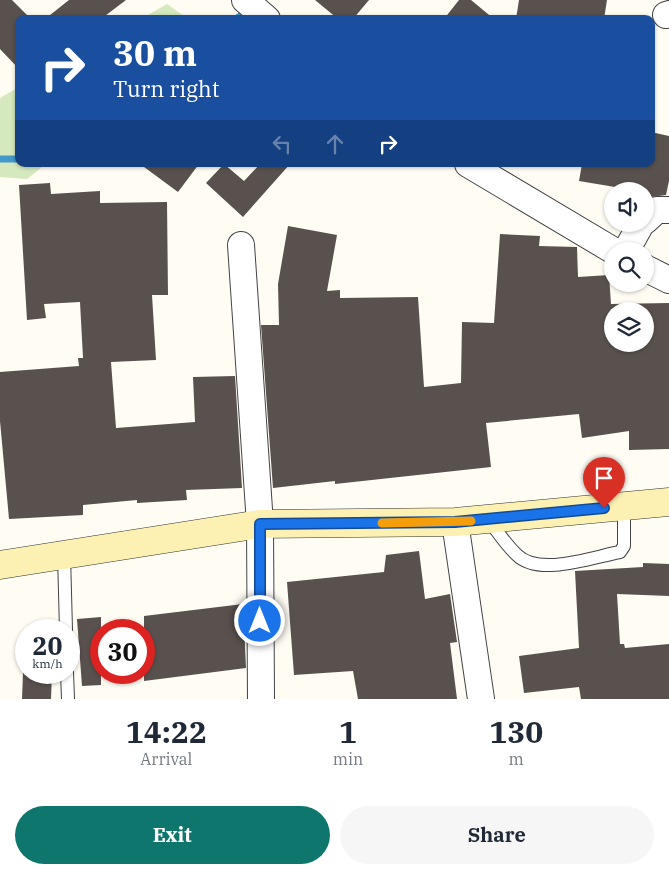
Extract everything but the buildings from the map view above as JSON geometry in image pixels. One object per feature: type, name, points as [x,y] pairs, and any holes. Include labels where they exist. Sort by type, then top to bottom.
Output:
[{"type":"main road","points":[[0,565],[260,524],[455,522],[669,502]]},
{"type":"street","points":[[473,167],[604,245]]},
{"type":"street","points":[[654,213],[657,210],[669,210]]},
{"type":"street","points":[[241,245],[260,524],[261,699]]},
{"type":"street","points":[[654,272],[669,280]]},
{"type":"street","points":[[455,522],[481,699]]},
{"type":"lane","points":[[488,519],[518,557],[532,564],[550,566],[620,552],[624,546],[624,507]]},
{"type":"lane","points":[[64,555],[66,619]]},
{"type":"lane","points":[[67,684],[68,699]]},
{"type":"green space","points":[[167,4],[182,15],[148,15]]},
{"type":"green space","points":[[15,89],[15,167],[42,167],[27,179],[0,177],[0,98]]},
{"type":"waterway","points":[[242,15],[249,10]]},
{"type":"waterway","points":[[0,159],[15,159]]},
{"type":"slow traffic","points":[[382,523],[471,521]]},
{"type":"route","points":[[260,621],[260,524],[455,522],[604,508]]}]
